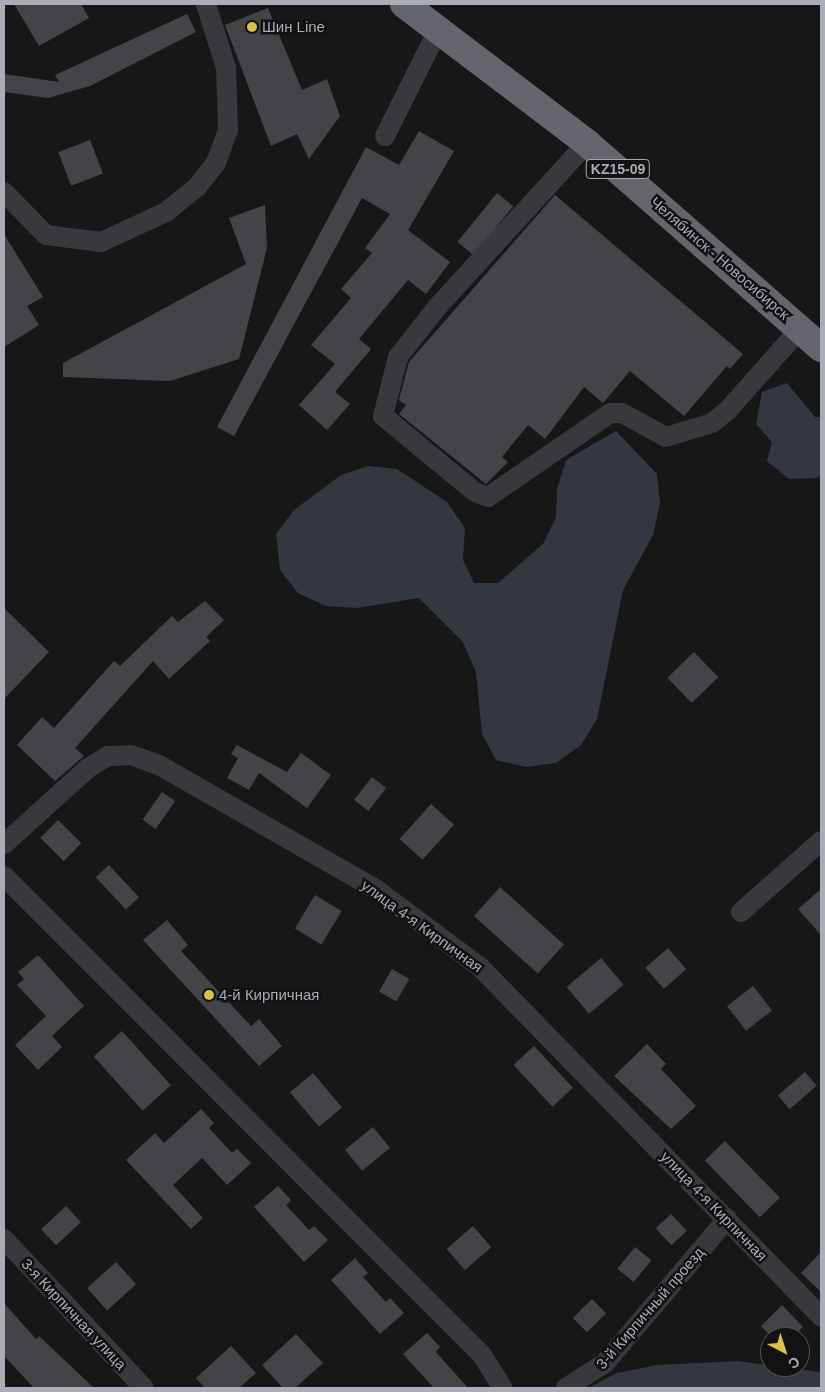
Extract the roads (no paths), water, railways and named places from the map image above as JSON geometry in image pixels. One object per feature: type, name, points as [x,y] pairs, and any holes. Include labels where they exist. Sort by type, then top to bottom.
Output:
[{"type":"highway","name":"Челябинск - Новосибирск","points":[[404,4],[587,143],[821,348]]},
{"type":"street","points":[[4,192],[46,235],[100,242],[166,212],[197,187],[216,163],[228,130],[226,68],[206,4]]},
{"type":"street","points":[[384,136],[438,30]]},
{"type":"street","points":[[587,143],[438,306],[398,357],[383,416],[475,492],[488,497],[610,413],[622,413],[666,437],[712,422],[728,410],[800,329]]},
{"type":"street","name":"улица 4-я Кирпичная","points":[[4,844],[108,756],[131,755],[159,765],[377,890],[480,967],[821,1317]]},
{"type":"street","points":[[741,912],[821,841]]},
{"type":"street","points":[[4,876],[482,1355],[503,1388]]},
{"type":"street","name":"3-й Кирпичный проезд","points":[[566,1388],[605,1363],[727,1219]]},
{"type":"street","name":"3-я Кирпичная улица","points":[[4,1239],[144,1388]]},
{"type":"place","name":"Шин Line","points":[[252,27]]},
{"type":"place","name":"4-й Кирпичная","points":[[209,995]]}]
